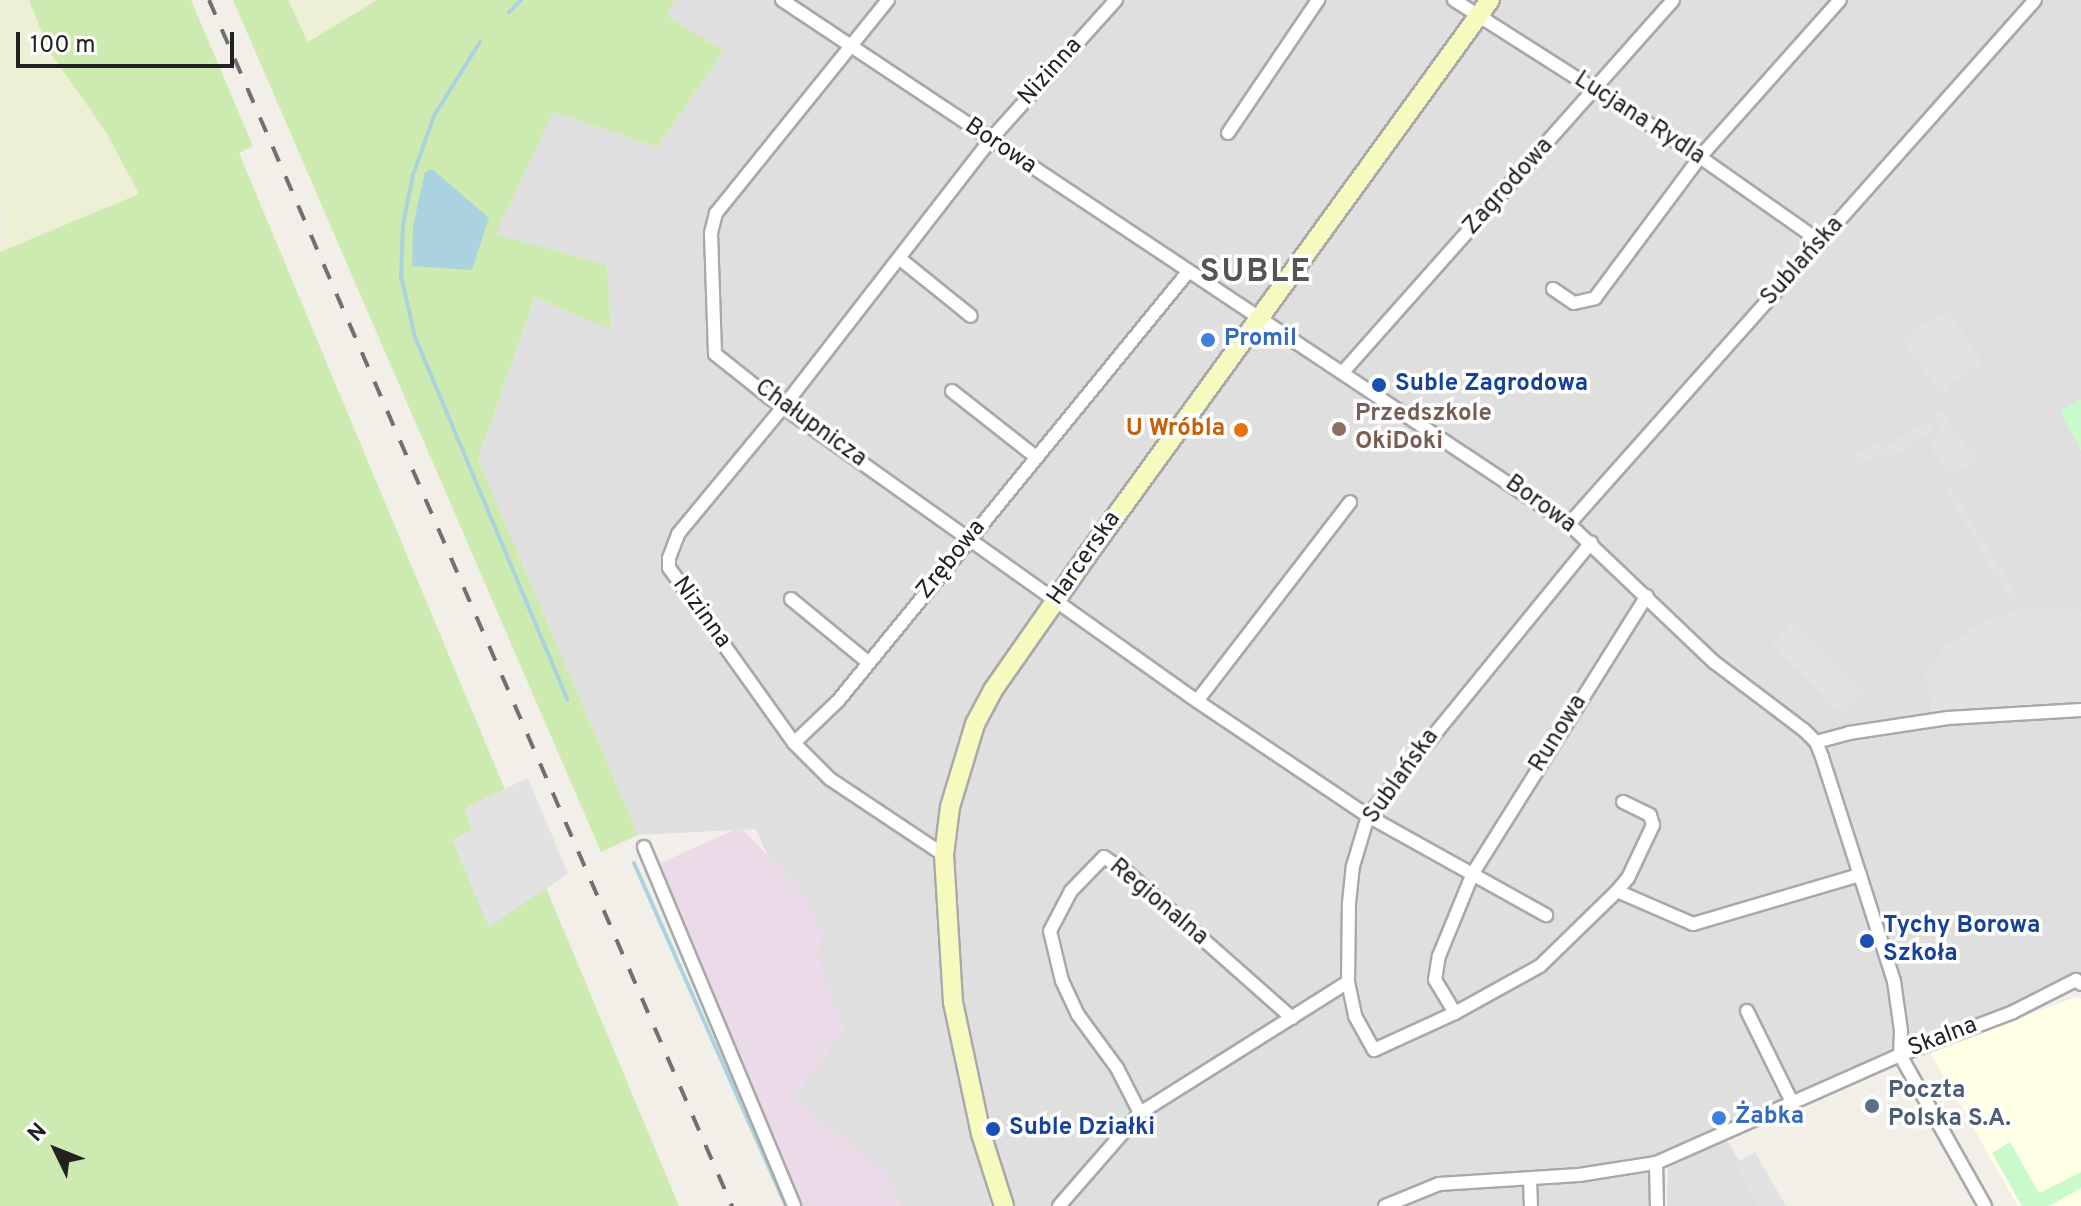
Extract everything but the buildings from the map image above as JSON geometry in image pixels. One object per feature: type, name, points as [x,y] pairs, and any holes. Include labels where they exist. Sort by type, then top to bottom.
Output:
[{"type":"street","name":"Borowa","points":[[782,0],[1569,524],[1714,662],[1816,742]]},
{"type":"street","points":[[851,46],[888,0]]},
{"type":"street","name":"Nizinna","points":[[944,855],[830,779],[794,743],[669,568],[671,548],[678,534],[784,406],[990,140],[1116,0]]},
{"type":"street","points":[[1228,133],[1318,0]]},
{"type":"street","name":"Lucjana Rydla","points":[[1454,0],[1700,157],[1821,242]]},
{"type":"street","name":"Harcerska","points":[[1004,1206],[981,1134],[953,1002],[944,855],[950,807],[975,724],[993,690],[1055,601],[1490,0]]},
{"type":"street","name":"Zagrodowa","points":[[1343,372],[1673,0]]},
{"type":"street","points":[[1553,289],[1574,303],[1595,298],[1700,157],[1840,0]]},
{"type":"street","name":"Sublańska","points":[[1569,524],[2035,0]]},
{"type":"street","name":"Chałupnicza","points":[[851,46],[716,213],[711,233],[715,354],[1055,601],[1368,816]]},
{"type":"street","points":[[899,258],[971,316]]},
{"type":"street","name":"Zrębowa","points":[[794,743],[838,701],[1188,272]]},
{"type":"street","points":[[952,391],[1037,458]]},
{"type":"street","points":[[1197,701],[1350,502]]},
{"type":"street","name":"Sublańska","points":[[1348,982],[1349,903],[1353,866],[1368,816],[1591,543]]},
{"type":"street","name":"Runowa","points":[[1455,1013],[1435,980],[1439,956],[1473,873],[1647,596]]},
{"type":"street","points":[[791,599],[869,663]]},
{"type":"street","points":[[1985,1206],[1900,1055],[1901,1031],[1894,981],[1816,742],[1849,733],[1948,718],[2081,710]]},
{"type":"street","points":[[1059,1206],[1140,1113],[1348,982],[1355,1016],[1374,1050],[1455,1013],[1540,966],[1628,878],[1653,825],[1650,815],[1623,802]]},
{"type":"street","points":[[1368,816],[1546,915]]},
{"type":"street","points":[[644,847],[794,1206]]},
{"type":"street","name":"Regionalna","points":[[1140,1113],[1117,1068],[1078,1015],[1062,981],[1050,931],[1071,891],[1104,857],[1128,873],[1292,1018]]},
{"type":"street","points":[[1617,891],[1693,924],[1860,875]]},
{"type":"street","name":"Skalna","points":[[1385,1206],[1412,1200],[1439,1184],[1524,1180],[1656,1163],[1900,1055],[2013,1012],[2076,980],[2081,984]]},
{"type":"street","points":[[1747,1011],[1792,1102]]},
{"type":"street","points":[[1656,1163],[1657,1206]]},
{"type":"street","points":[[1524,1180],[1531,1206]]},
{"type":"shaded area","points":[[0,0],[29,0],[49,51],[106,132],[139,194],[1,252]]},
{"type":"shaded area","points":[[288,0],[377,0],[308,42]]},
{"type":"shaded area","points":[[675,0],[2081,0],[2081,974],[2007,1012],[1653,1168],[1655,1206],[1009,1206],[982,1138],[990,1206],[900,1206],[886,1174],[793,1097],[844,1029],[756,829],[638,835],[478,459],[535,297],[611,329],[607,265],[495,234],[553,111],[657,147],[724,51],[665,15]]},
{"type":"shaded area","points":[[1948,310],[1983,363],[1948,384],[1950,388],[1939,394],[1902,338]]},
{"type":"shaded area","points":[[1943,411],[1966,447],[1970,445],[1979,459],[1949,477],[1929,444],[1940,434],[1936,415]]},
{"type":"shaded area","points":[[1927,421],[1933,431],[1887,459],[1882,452],[1861,465],[1855,456],[1876,442],[1881,449]]},
{"type":"shaded area","points":[[1948,484],[2021,601],[2013,605],[1944,487]]},
{"type":"shaded area","points":[[2025,608],[2074,608],[2081,613],[2081,709],[2015,715],[1933,714],[1925,675],[1945,647],[1983,622]]},
{"type":"shaded area","points":[[1794,622],[1866,691],[1844,714],[1772,645]]},
{"type":"shaded area","points":[[528,778],[568,874],[489,927],[452,840],[472,830],[464,808]]},
{"type":"shaded area","points":[[740,827],[802,890],[822,932],[818,958],[844,1029],[793,1097],[886,1174],[900,1206],[794,1206],[652,867]]},
{"type":"shaded area","points":[[2076,997],[2081,999],[2081,1206],[2018,1206],[1930,1052]]},
{"type":"shaded area","points":[[1726,1139],[1767,1206],[1667,1206],[1668,1168]]},
{"type":"shaded area","points":[[1755,1152],[1786,1206],[1759,1206],[1734,1164]]},
{"type":"green space","points":[[29,0],[191,0],[253,146],[239,153],[679,1206],[0,1206],[0,252],[139,194],[106,132],[49,51]]},
{"type":"green space","points":[[233,0],[288,0],[308,42],[377,0],[675,0],[666,15],[724,51],[657,147],[553,112],[496,234],[607,265],[611,330],[535,297],[478,459],[638,835],[601,852]]},
{"type":"green space","points":[[2081,399],[2081,450],[2060,412]]},
{"type":"green space","points":[[1165,428],[1170,431],[1061,581],[1052,585]]},
{"type":"green space","points":[[2010,1142],[2039,1193],[2081,1172],[2081,1188],[2049,1206],[2022,1206],[1992,1153]]},
{"type":"water","points":[[432,169],[489,218],[472,270],[412,266],[413,226],[425,172]]},
{"type":"waterway","points":[[509,12],[521,0]]},
{"type":"waterway","points":[[480,42],[434,116],[413,175],[403,224],[401,276],[415,337],[567,699]]},
{"type":"waterway","points":[[634,863],[786,1206]]},
{"type":"railway","points":[[209,0],[732,1206]]},
{"type":"place","name":"Promil","points":[[1208,340]]},
{"type":"place","name":"Suble Zagrodowa","points":[[1379,385]]},
{"type":"place","name":"Przedszkole OkiDoki","points":[[1339,429]]},
{"type":"place","name":"U Wróbla","points":[[1241,430]]},
{"type":"place","name":"Tychy Borowa Szkoła","points":[[1867,941]]},
{"type":"place","name":"Poczta Polska S.A.","points":[[1872,1106]]},
{"type":"place","name":"Żabka","points":[[1719,1118]]},
{"type":"place","name":"Suble Działki","points":[[993,1129]]},
{"type":"district","name":"SUBLE","points":[[1256,273]]}]
